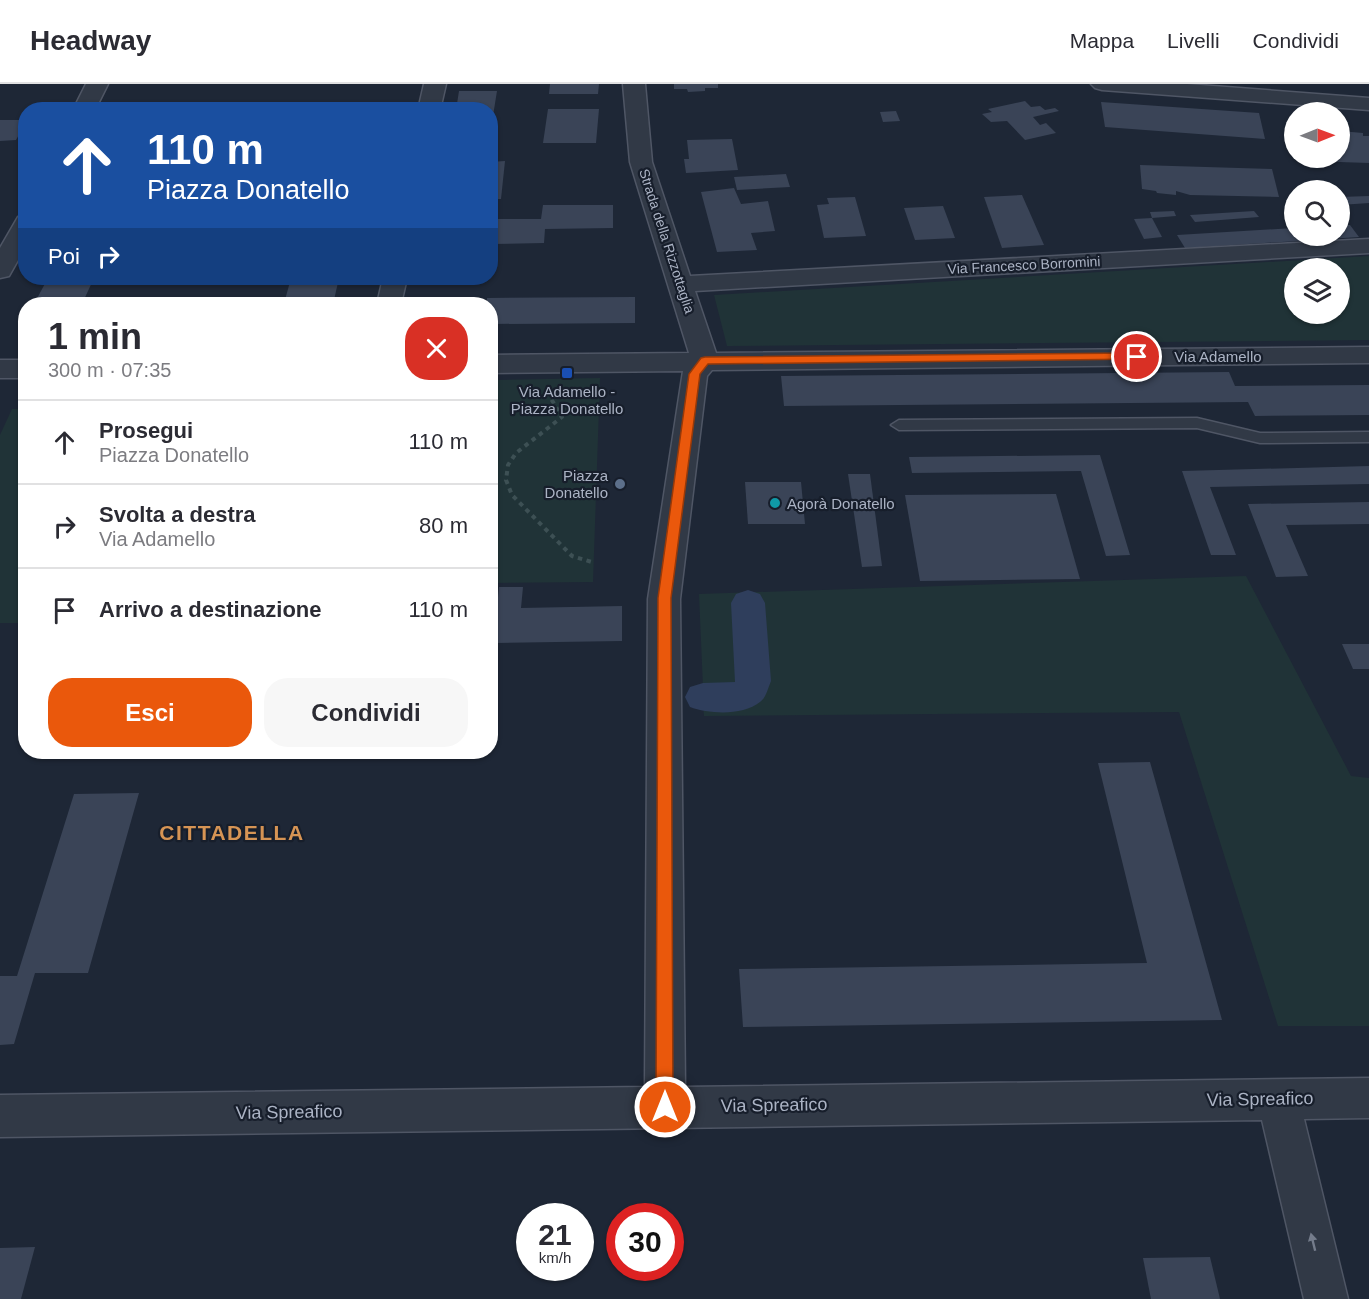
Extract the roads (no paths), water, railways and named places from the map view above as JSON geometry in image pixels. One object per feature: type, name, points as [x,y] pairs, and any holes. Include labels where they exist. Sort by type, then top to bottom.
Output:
[{"type":"street","points":[[88,102],[97,84]]},
{"type":"street","points":[[431,102],[435,84]]},
{"type":"street","name":"Strada della Rizzottaglia","points":[[634,84],[641,162],[705,361]]},
{"type":"street","points":[[1102,84],[1176,87],[1369,104]]},
{"type":"street","points":[[0,271],[18,237]]},
{"type":"street","name":"Via Francesco Borromini","points":[[679,284],[1369,246]]},
{"type":"street","name":"Via Adamello","points":[[498,364],[1369,355]]},
{"type":"street","points":[[665,1107],[664,598],[694,374],[705,361]]},
{"type":"street","points":[[0,369],[18,369]]},
{"type":"street","points":[[1278,1098],[1326,1299]]},
{"type":"street","name":"Via Spreafico","points":[[0,1116],[1369,1098]]},
{"type":"lane","points":[[899,425],[1197,423],[1260,438],[1369,437]]},
{"type":"waterway","points":[[703,697],[740,696],[749,691],[753,681],[748,603]]},
{"type":"place","name":"Via Adamello - Piazza Donatello","points":[[567,373]]},
{"type":"place","name":"Piazza Donatello","points":[[620,484]]},
{"type":"place","name":"Agorà Donatello","points":[[775,503]]},
{"type":"district","name":"CITTADELLA","points":[[232,832]]}]
